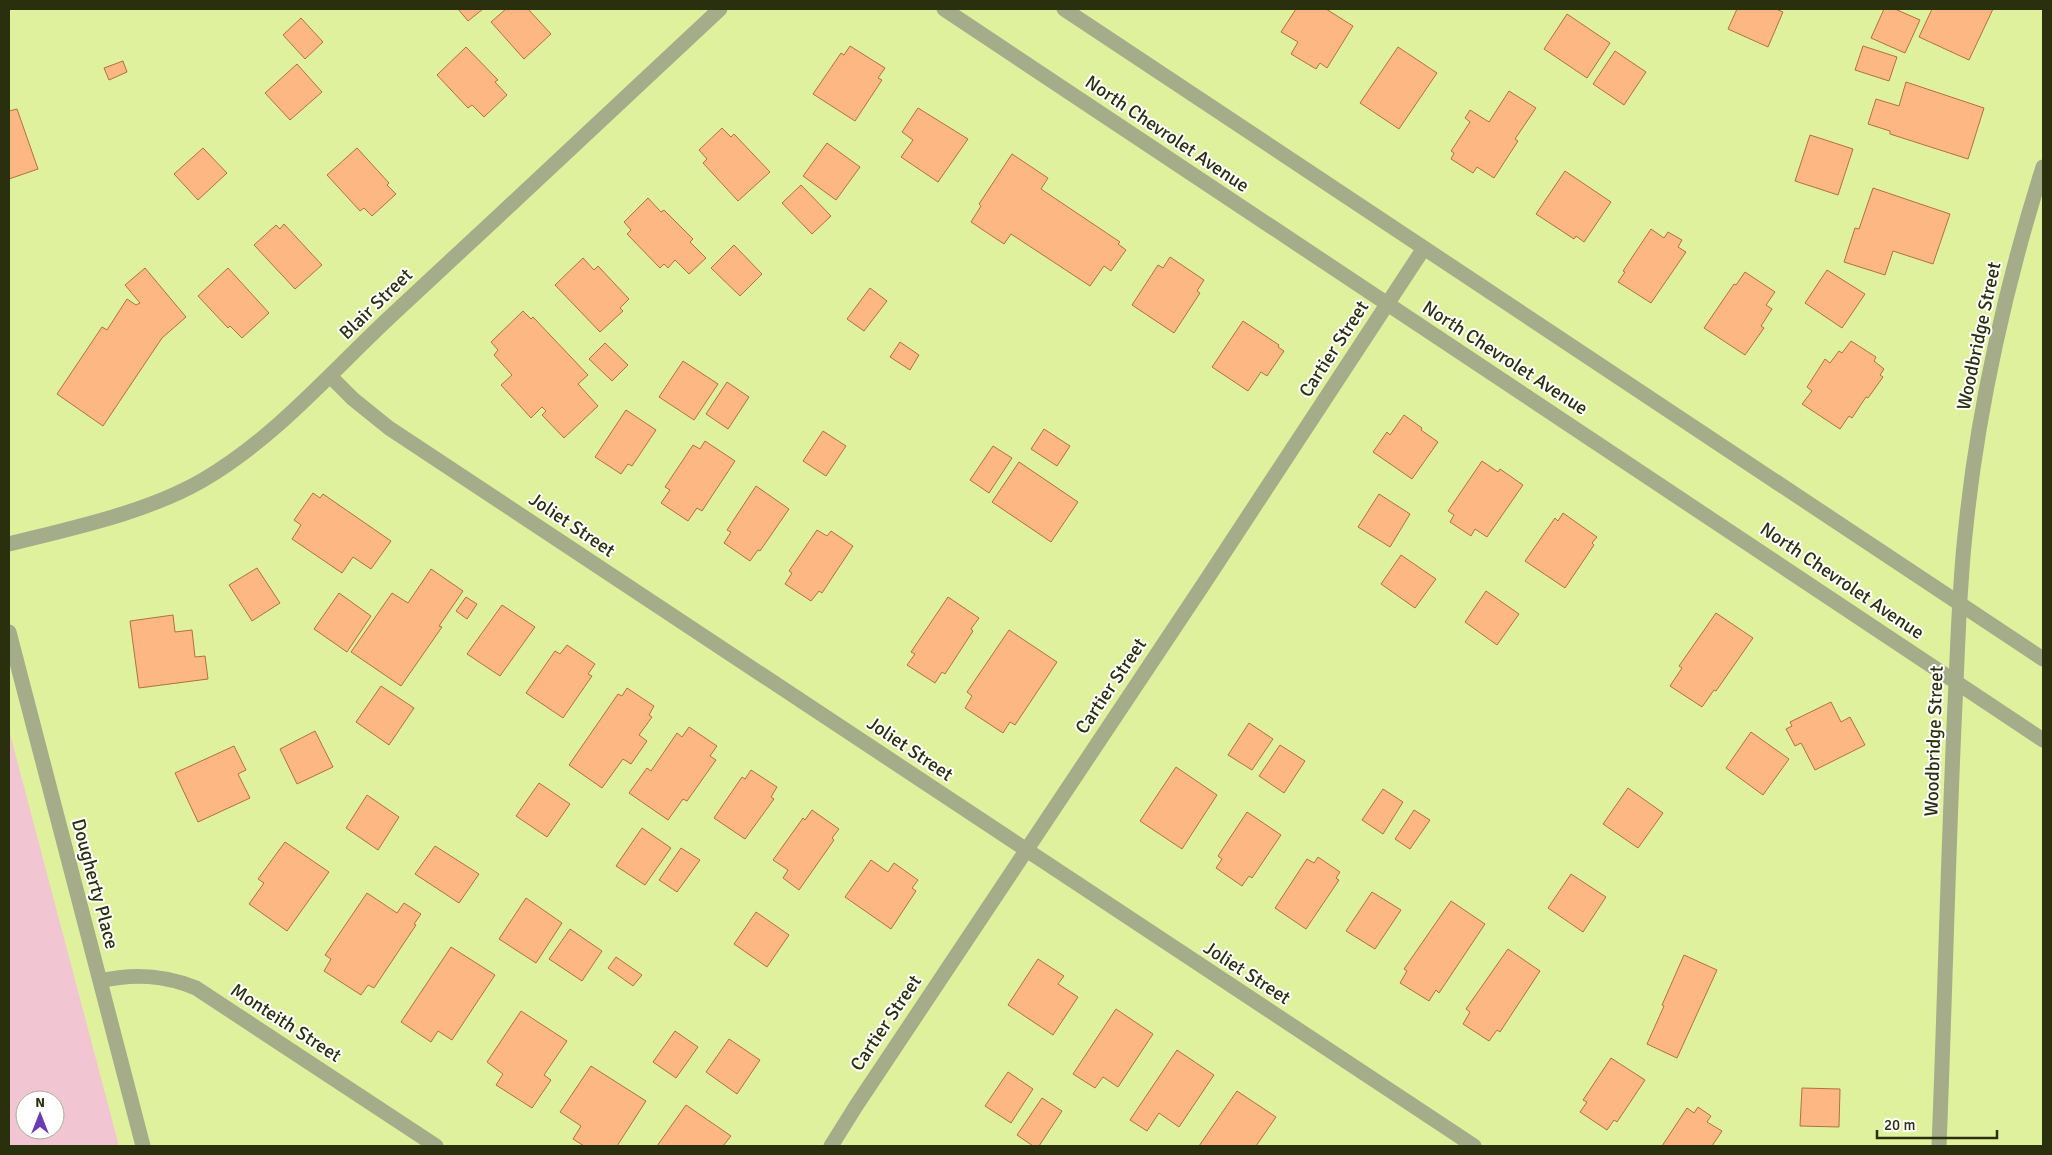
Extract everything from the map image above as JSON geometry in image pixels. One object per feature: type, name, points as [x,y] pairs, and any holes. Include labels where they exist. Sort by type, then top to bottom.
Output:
[{"type":"street","name":"Blair Street","points":[[9,544],[126,512],[172,495],[201,481],[228,464],[271,430],[330,376],[384,323],[720,9]]},
{"type":"street","name":"North Chevrolet Avenue","points":[[944,9],[2043,740]]},
{"type":"street","points":[[1064,9],[2043,658]]},
{"type":"street","name":"Woodbridge Street","points":[[1939,1146],[1956,682],[1968,504],[1987,390],[2017,255],[2043,167]]},
{"type":"street","name":"Cartier Street","points":[[831,1146],[1342,375],[1424,248]]},
{"type":"street","name":"Joliet Street","points":[[330,376],[353,399],[389,428],[1474,1146]]},
{"type":"street","name":"Dougherty Place","points":[[9,632],[143,1146]]},
{"type":"street","name":"Monteith Street","points":[[100,981],[143,975],[172,980],[196,988],[436,1146]]},
{"type":"shaded area","points":[[9,730],[119,1146],[9,1146]]},
{"type":"building","points":[[458,9],[483,9],[468,21]]},
{"type":"building","points":[[506,9],[528,9],[551,34],[524,59],[491,22]]},
{"type":"building","points":[[1296,9],[1326,9],[1353,26],[1327,68],[1320,63],[1316,69],[1291,54],[1298,42],[1281,32]]},
{"type":"building","points":[[1737,9],[1776,9],[1783,12],[1768,47],[1728,29]]},
{"type":"building","points":[[1884,9],[1895,9],[1920,20],[1905,53],[1871,38]]},
{"type":"building","points":[[1932,9],[1993,9],[1969,60],[1919,37]]},
{"type":"building","points":[[1567,14],[1610,43],[1587,78],[1544,49]]},
{"type":"building","points":[[301,18],[323,42],[305,59],[283,35]]},
{"type":"building","points":[[850,46],[885,68],[878,78],[882,80],[855,121],[813,94],[841,53],[844,55]]},
{"type":"building","points":[[1863,46],[1897,57],[1889,81],[1855,70]]},
{"type":"building","points":[[466,47],[498,80],[495,82],[507,95],[484,117],[472,105],[468,108],[437,75]]},
{"type":"building","points":[[1398,47],[1437,73],[1399,129],[1360,103]]},
{"type":"building","points":[[1615,51],[1646,72],[1624,105],[1593,84]]},
{"type":"building","points":[[123,61],[127,72],[109,80],[104,68]]},
{"type":"building","points":[[297,64],[322,92],[290,120],[265,93]]},
{"type":"building","points":[[1906,82],[1984,108],[1968,159],[1890,134],[1890,131],[1868,124],[1876,99],[1899,106]]},
{"type":"building","points":[[1509,91],[1536,108],[1515,139],[1518,141],[1494,178],[1477,167],[1473,173],[1451,159],[1454,153],[1451,151],[1470,122],[1465,118],[1470,110],[1489,122]]},
{"type":"building","points":[[918,108],[968,139],[938,182],[901,157],[913,140],[902,132]]},
{"type":"building","points":[[17,109],[38,169],[9,179],[9,111]]},
{"type":"building","points":[[722,128],[731,137],[734,134],[770,172],[738,201],[703,163],[707,159],[699,150]]},
{"type":"building","points":[[1810,135],[1853,149],[1838,195],[1795,181]]},
{"type":"building","points":[[827,143],[860,167],[836,200],[803,176]]},
{"type":"building","points":[[203,148],[227,173],[198,200],[174,174]]},
{"type":"building","points":[[357,148],[389,183],[387,185],[396,194],[372,216],[364,208],[360,211],[327,175]]},
{"type":"building","points":[[1012,154],[1048,178],[1041,189],[1120,242],[1118,244],[1126,250],[1111,271],[1104,266],[1090,286],[1011,234],[1004,244],[971,222],[981,206],[979,204]]},
{"type":"building","points":[[1565,171],[1611,202],[1584,242],[1576,236],[1574,239],[1536,214]]},
{"type":"building","points":[[801,185],[831,216],[812,234],[782,203]]},
{"type":"building","points":[[1873,188],[1950,214],[1933,264],[1893,251],[1885,275],[1844,262],[1855,228],[1859,229]]},
{"type":"building","points":[[648,198],[661,212],[664,210],[693,239],[690,242],[706,258],[689,274],[675,260],[668,268],[664,264],[660,268],[627,234],[631,230],[624,222]]},
{"type":"building","points":[[284,224],[322,265],[295,289],[254,245],[276,225],[280,229]]},
{"type":"building","points":[[1651,229],[1664,238],[1668,232],[1682,240],[1678,247],[1686,252],[1651,303],[1618,282],[1625,272],[1623,271]]},
{"type":"building","points":[[734,245],[762,274],[740,296],[711,268]]},
{"type":"building","points":[[1170,257],[1204,280],[1197,291],[1200,293],[1174,333],[1132,305],[1158,265],[1163,268]]},
{"type":"building","points":[[583,258],[594,270],[598,266],[629,299],[620,308],[623,311],[600,332],[555,285]]},
{"type":"building","points":[[145,268],[186,317],[162,338],[103,426],[57,394],[102,327],[107,330],[127,299],[136,305],[140,303],[125,285]]},
{"type":"building","points":[[228,268],[269,313],[242,338],[230,326],[228,328],[198,296]]},
{"type":"building","points":[[1827,270],[1865,294],[1842,328],[1805,303]]},
{"type":"building","points":[[1745,272],[1775,292],[1766,305],[1772,309],[1761,326],[1764,328],[1745,355],[1704,328],[1734,284],[1736,285]]},
{"type":"building","points":[[870,288],[887,301],[864,331],[847,319]]},
{"type":"building","points":[[523,311],[531,319],[533,317],[588,375],[578,384],[598,406],[564,438],[542,415],[546,411],[542,407],[531,418],[501,385],[512,375],[494,355],[498,350],[491,342]]},
{"type":"building","points":[[1243,321],[1279,345],[1278,347],[1284,351],[1267,376],[1261,372],[1248,391],[1212,367]]},
{"type":"building","points":[[1851,341],[1876,357],[1874,361],[1884,369],[1880,375],[1883,377],[1852,418],[1849,416],[1840,429],[1802,404],[1812,391],[1807,387],[1825,359],[1830,363],[1839,351],[1842,353]]},
{"type":"building","points":[[900,342],[919,355],[910,370],[890,357]]},
{"type":"building","points":[[605,343],[628,365],[612,381],[589,359]]},
{"type":"building","points":[[683,361],[718,384],[694,420],[659,397]]},
{"type":"building","points":[[727,382],[749,397],[728,429],[706,414]]},
{"type":"building","points":[[626,410],[656,430],[632,466],[628,464],[621,474],[595,457]]},
{"type":"building","points":[[1404,415],[1438,442],[1412,479],[1373,452],[1387,432],[1390,435]]},
{"type":"building","points":[[1044,429],[1070,446],[1057,466],[1031,449]]},
{"type":"building","points":[[823,431],[846,446],[826,476],[803,461]]},
{"type":"building","points":[[705,441],[735,461],[702,511],[697,508],[688,521],[661,503],[670,490],[665,487],[693,445],[700,449]]},
{"type":"building","points":[[993,446],[1012,458],[989,493],[970,480]]},
{"type":"building","points":[[1482,461],[1498,472],[1500,469],[1523,485],[1487,537],[1475,529],[1471,536],[1450,522],[1454,515],[1448,511]]},
{"type":"building","points":[[1019,462],[1078,502],[1051,542],[992,502]]},
{"type":"building","points":[[756,486],[789,509],[760,551],[758,550],[750,561],[724,543],[731,532],[727,530]]},
{"type":"building","points":[[313,493],[320,498],[323,494],[391,541],[371,569],[353,557],[342,573],[292,539],[301,525],[294,520]]},
{"type":"building","points":[[1379,494],[1410,514],[1390,547],[1358,527]]},
{"type":"building","points":[[1563,513],[1597,537],[1592,543],[1594,545],[1565,588],[1525,561],[1555,518],[1558,521]]},
{"type":"building","points":[[817,530],[827,536],[831,531],[853,546],[822,593],[819,591],[811,601],[785,584],[792,573],[789,571]]},
{"type":"building","points":[[1401,555],[1436,579],[1415,608],[1381,584]]},
{"type":"building","points":[[257,568],[280,603],[252,621],[229,585]]},
{"type":"building","points":[[431,569],[463,591],[439,626],[442,627],[401,686],[351,652],[392,593],[408,603]]},
{"type":"building","points":[[1486,591],[1519,614],[1497,645],[1465,622]]},
{"type":"building","points":[[339,593],[371,616],[347,652],[314,629]]},
{"type":"building","points":[[466,597],[477,604],[467,619],[456,611]]},
{"type":"building","points":[[948,597],[979,618],[971,629],[973,631],[945,674],[942,672],[935,683],[907,665],[915,654],[911,652]]},
{"type":"building","points":[[502,605],[535,627],[500,676],[467,654]]},
{"type":"building","points":[[1716,613],[1753,638],[1716,691],[1714,690],[1702,707],[1670,686],[1682,668],[1679,666]]},
{"type":"building","points":[[173,615],[175,632],[192,630],[195,657],[205,656],[208,679],[139,688],[130,621]]},
{"type":"building","points":[[1009,630],[1057,662],[1015,725],[1010,722],[1003,733],[965,708],[972,696],[967,692]]},
{"type":"building","points":[[567,645],[595,664],[588,674],[592,676],[563,718],[526,693],[555,651],[560,654]]},
{"type":"building","points":[[381,686],[414,708],[389,745],[356,722]]},
{"type":"building","points":[[627,688],[654,706],[649,715],[652,717],[639,735],[647,741],[631,764],[623,759],[602,788],[569,765],[618,694],[622,696]]},
{"type":"building","points":[[1831,702],[1841,722],[1850,717],[1865,745],[1815,770],[1801,743],[1795,746],[1786,729],[1792,726],[1790,722]]},
{"type":"building","points":[[1249,723],[1273,739],[1252,770],[1228,755]]},
{"type":"building","points":[[689,727],[717,746],[710,756],[716,760],[687,801],[683,799],[668,820],[629,793],[647,768],[651,771],[677,733],[682,737]]},
{"type":"building","points":[[315,731],[333,767],[297,784],[280,749]]},
{"type":"building","points":[[1751,732],[1789,759],[1763,795],[1726,768]]},
{"type":"building","points":[[1280,745],[1305,761],[1284,793],[1259,776]]},
{"type":"building","points":[[234,746],[246,770],[238,774],[250,798],[198,822],[175,773]]},
{"type":"building","points":[[1176,767],[1217,795],[1182,849],[1140,821]]},
{"type":"building","points":[[751,770],[777,787],[771,797],[774,799],[745,839],[714,818],[742,777],[745,779]]},
{"type":"building","points":[[539,783],[570,804],[547,837],[516,816]]},
{"type":"building","points":[[1628,788],[1663,813],[1638,848],[1603,824]]},
{"type":"building","points":[[1383,789],[1403,802],[1383,834],[1362,820]]},
{"type":"building","points":[[367,795],[399,817],[378,850],[346,828]]},
{"type":"building","points":[[812,810],[839,829],[832,838],[834,840],[799,890],[783,878],[788,870],[773,860],[803,818],[805,820]]},
{"type":"building","points":[[1414,810],[1430,820],[1410,849],[1395,839]]},
{"type":"building","points":[[1247,812],[1281,835],[1252,878],[1249,876],[1242,886],[1216,868],[1222,859],[1218,856]]},
{"type":"building","points":[[642,828],[671,848],[645,885],[616,866]]},
{"type":"building","points":[[285,842],[329,872],[287,931],[249,904],[264,883],[258,879]]},
{"type":"building","points":[[435,846],[479,874],[459,903],[415,874]]},
{"type":"building","points":[[681,848],[700,860],[677,892],[659,880]]},
{"type":"building","points":[[1318,857],[1340,872],[1336,878],[1339,880],[1306,929],[1275,908],[1307,859],[1314,863]]},
{"type":"building","points":[[871,860],[888,872],[894,863],[918,880],[912,888],[916,891],[891,929],[845,897]]},
{"type":"building","points":[[1571,874],[1606,897],[1583,932],[1548,908]]},
{"type":"building","points":[[1372,892],[1401,910],[1375,949],[1346,931]]},
{"type":"building","points":[[367,893],[397,913],[404,903],[421,914],[414,924],[416,925],[374,988],[368,985],[361,995],[324,971],[331,959],[325,955]]},
{"type":"building","points":[[526,898],[562,923],[536,963],[499,939]]},
{"type":"building","points":[[1451,901],[1485,924],[1439,993],[1436,990],[1429,1001],[1400,983],[1407,971],[1404,969]]},
{"type":"building","points":[[756,912],[789,935],[767,967],[734,944]]},
{"type":"building","points":[[570,929],[602,951],[582,981],[549,959]]},
{"type":"building","points":[[451,947],[495,975],[452,1040],[438,1031],[431,1042],[401,1022]]},
{"type":"building","points":[[1508,949],[1540,971],[1500,1032],[1497,1030],[1489,1041],[1463,1024],[1470,1012],[1466,1009]]},
{"type":"building","points":[[1684,955],[1717,970],[1677,1058],[1647,1044]]},
{"type":"building","points":[[616,957],[642,975],[633,986],[608,968]]},
{"type":"building","points":[[1038,959],[1064,976],[1058,984],[1078,997],[1053,1035],[1008,1005]]},
{"type":"building","points":[[1116,1009],[1153,1034],[1118,1087],[1103,1077],[1095,1088],[1073,1074]]},
{"type":"building","points":[[521,1011],[567,1041],[544,1075],[551,1080],[532,1108],[496,1085],[503,1074],[487,1062]]},
{"type":"building","points":[[675,1031],[698,1047],[676,1078],[653,1062]]},
{"type":"building","points":[[729,1039],[760,1060],[737,1094],[706,1072]]},
{"type":"building","points":[[1177,1050],[1214,1075],[1179,1127],[1159,1113],[1147,1131],[1130,1120]]},
{"type":"building","points":[[1611,1058],[1645,1080],[1617,1122],[1614,1120],[1607,1130],[1580,1112],[1587,1102],[1583,1100]]},
{"type":"building","points":[[591,1066],[646,1101],[617,1146],[584,1146],[573,1139],[581,1126],[560,1112]]},
{"type":"building","points":[[1008,1072],[1033,1089],[1011,1123],[985,1106]]},
{"type":"building","points":[[1802,1088],[1840,1089],[1839,1127],[1800,1126]]},
{"type":"building","points":[[1237,1091],[1276,1117],[1256,1146],[1199,1146]]},
{"type":"building","points":[[1042,1098],[1062,1111],[1039,1146],[1033,1146],[1017,1135]]},
{"type":"building","points":[[686,1105],[731,1136],[723,1146],[657,1146]]},
{"type":"building","points":[[1698,1107],[1711,1116],[1707,1122],[1722,1131],[1712,1146],[1662,1146],[1687,1108],[1694,1113]]}]
